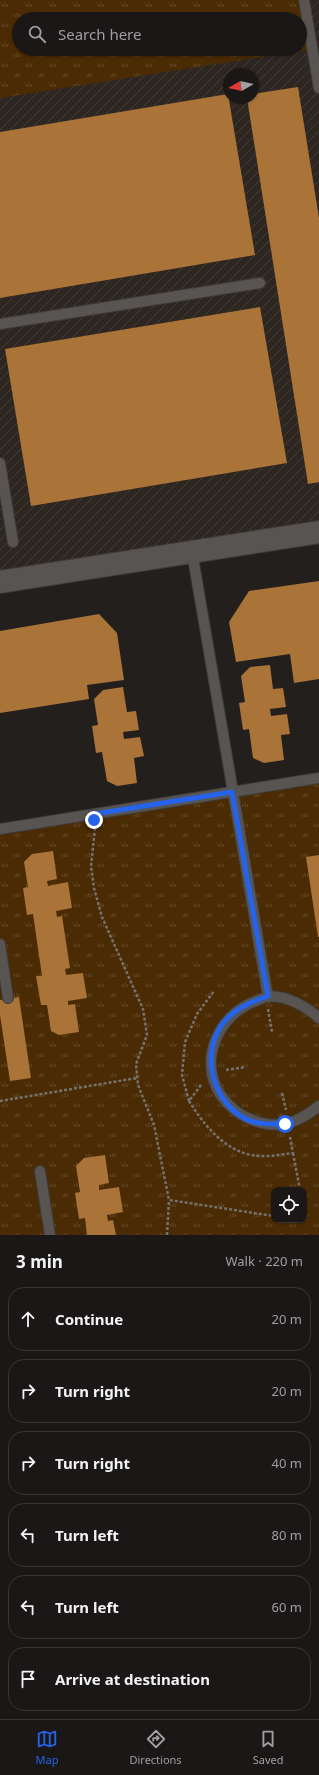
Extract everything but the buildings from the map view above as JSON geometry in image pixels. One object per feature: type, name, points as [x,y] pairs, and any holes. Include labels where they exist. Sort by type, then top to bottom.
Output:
[{"type":"street","points":[[0,582],[319,532]]},
{"type":"lane","points":[[304,0],[306,12]]},
{"type":"lane","points":[[307,18],[319,88]]},
{"type":"lane","points":[[0,324],[260,283]]},
{"type":"lane","points":[[0,463],[13,542]]},
{"type":"lane","points":[[192,552],[267,997]]},
{"type":"lane","points":[[0,829],[319,778]]},
{"type":"lane","points":[[0,944],[8,998]]},
{"type":"lane","points":[[319,1018],[309,1009],[289,1000],[267,997],[248,1004],[232,1014],[219,1029],[212,1048],[211,1068],[216,1087],[227,1105],[244,1118],[264,1124],[288,1123],[305,1117],[319,1106]]},
{"type":"lane","points":[[40,1171],[50,1235]]},
{"type":"path","points":[[94,814],[95,832],[91,866],[94,888],[102,917],[143,1009],[147,1035],[136,1064],[137,1078],[138,1085],[154,1125],[169,1200],[167,1235]]},
{"type":"path","points":[[267,997],[272,1032]]},
{"type":"path","points":[[0,1101],[137,1078]]},
{"type":"path","points":[[189,1101],[198,1116],[227,1146],[248,1154],[264,1156],[293,1153]]},
{"type":"path","points":[[288,1123],[299,1187]]},
{"type":"path","points":[[169,1200],[271,1216]]},
{"type":"shaded area","points":[[0,0],[319,0],[319,532],[0,582]]},
{"type":"green space","points":[[0,0],[304,0],[306,12],[12,12],[12,56],[267,56],[0,98]]},
{"type":"green space","points":[[307,18],[312,49],[307,50]]},
{"type":"green space","points":[[319,778],[319,1235],[0,1235],[0,829]]},
{"type":"route","points":[[94,820],[94,814],[232,792],[268,996],[248,1004],[232,1014],[219,1029],[212,1048],[211,1068],[216,1087],[227,1105],[244,1118],[264,1124],[285,1124]]}]
